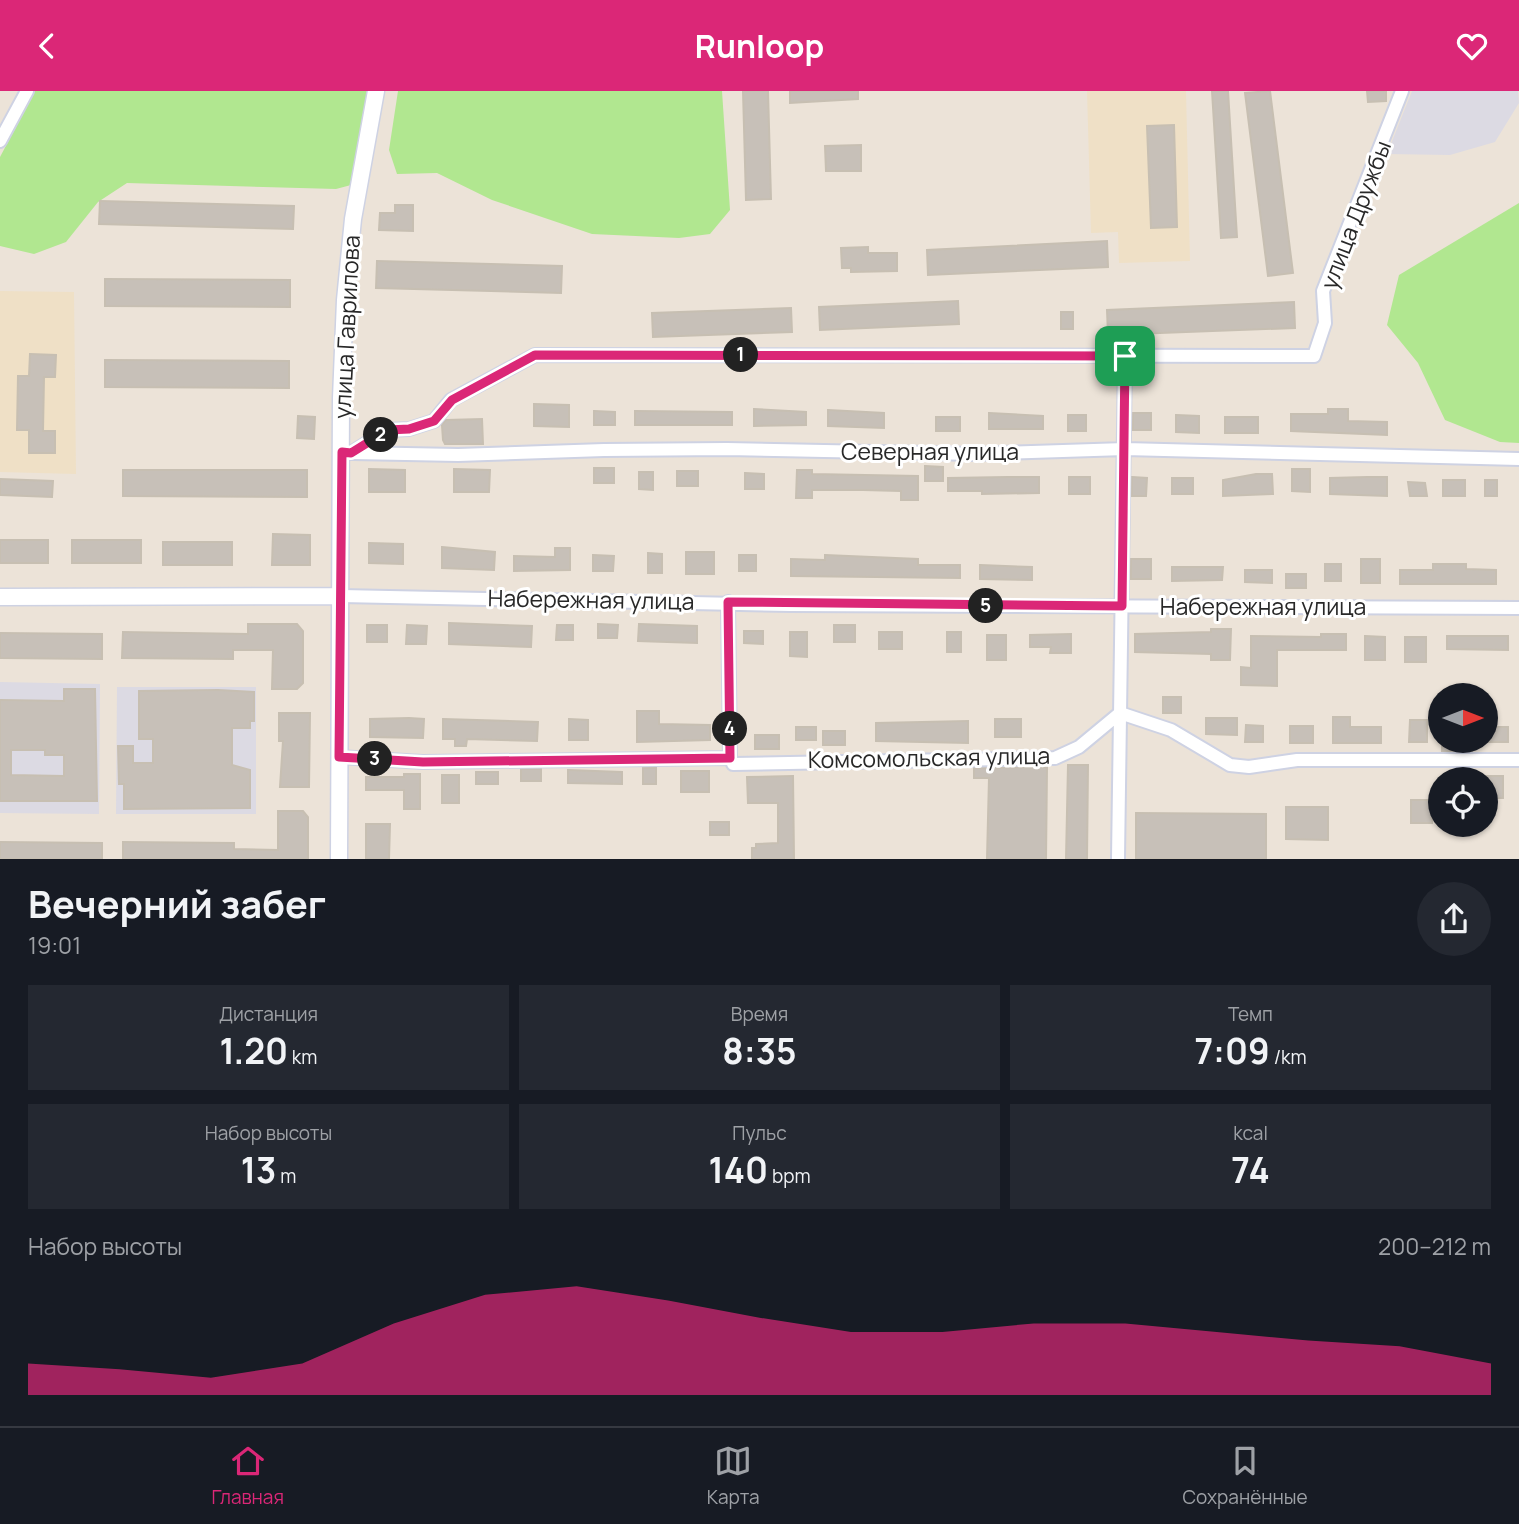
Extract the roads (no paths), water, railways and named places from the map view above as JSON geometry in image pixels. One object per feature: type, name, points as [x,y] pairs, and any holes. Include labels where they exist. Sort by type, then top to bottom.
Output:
[{"type":"street","points":[[0,141],[27,91]]},
{"type":"street","name":"улица Гаврилова","points":[[339,859],[341,596],[346,453],[345,300],[353,219],[376,91]]},
{"type":"street","name":"улица Дружбы","points":[[346,453],[388,430],[409,429],[434,421],[452,400],[535,355],[1314,356],[1325,323],[1323,291],[1402,91]]},
{"type":"street","points":[[1118,859],[1125,356]]},
{"type":"street","name":"Северная улица","points":[[346,453],[458,455],[566,450],[727,449],[974,454],[1125,449],[1519,459]]},
{"type":"street","name":"Набережная улица","points":[[0,597],[341,596],[1519,608]]},
{"type":"street","points":[[728,602],[732,761]]},
{"type":"street","points":[[1120,713],[1171,730],[1230,765],[1249,767],[1297,760],[1519,760]]},
{"type":"street","name":"Комсомольская улица","points":[[339,757],[423,762],[1055,758],[1079,747],[1120,713]]}]
